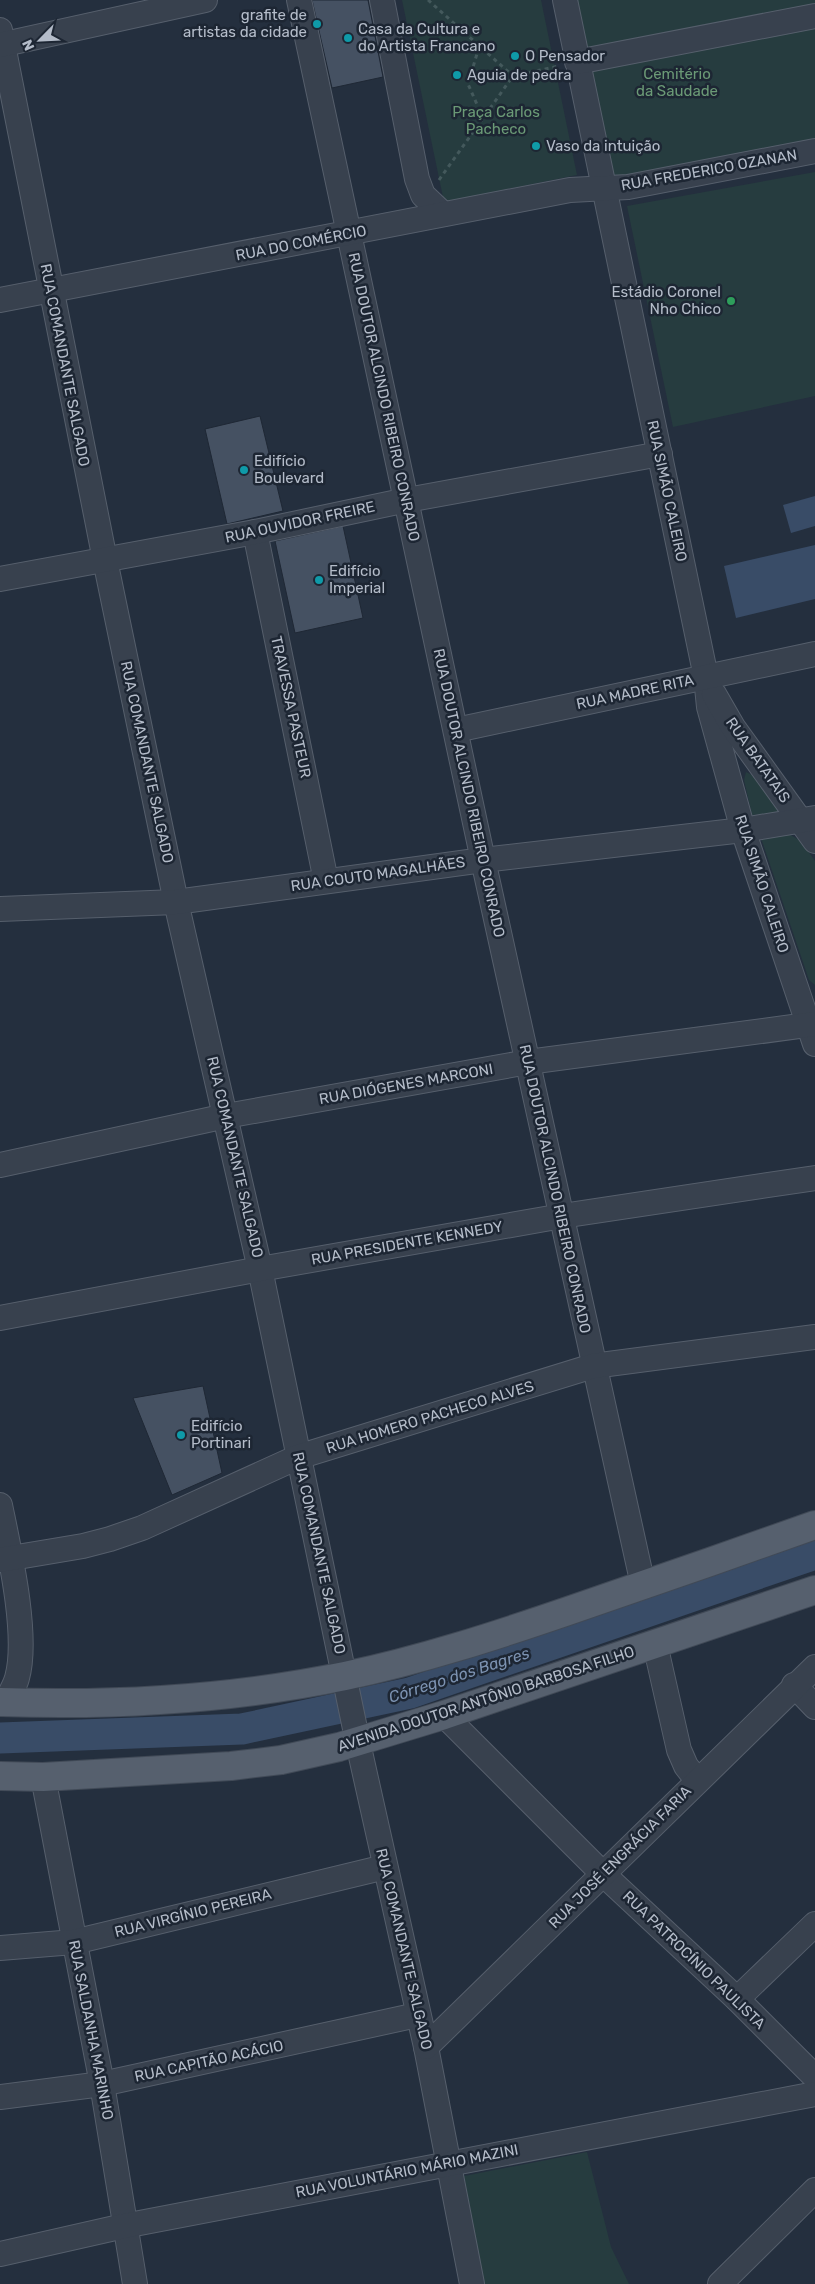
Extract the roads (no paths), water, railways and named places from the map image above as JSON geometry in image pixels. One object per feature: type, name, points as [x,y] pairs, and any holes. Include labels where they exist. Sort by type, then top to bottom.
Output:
[{"type":"main road","points":[[3,1702],[75,1703],[154,1700],[346,1682],[476,1642],[815,1525]]},
{"type":"main road","name":"AVENIDA DOUTOR ANTÔNIO BARBOSA FILHO","points":[[0,1776],[43,1777],[231,1766],[281,1760],[356,1733],[444,1715],[815,1590]]},
{"type":"street","points":[[1,39],[205,0]]},
{"type":"street","name":"RUA DOUTOR ALCINDO RIBEIRO CONRADO","points":[[299,0],[593,1366],[644,1585]]},
{"type":"street","points":[[382,0],[417,179],[423,195],[443,214]]},
{"type":"street","name":"RUA SIMÃO CALEIRO","points":[[565,0],[602,188],[706,677],[709,707],[743,830],[792,976],[813,1031]]},
{"type":"street","points":[[577,62],[815,16]]},
{"type":"street","name":"RUA COMANDANTE SALGADO","points":[[1,39],[104,560],[176,902],[260,1269],[356,1733],[417,2015],[426,2047],[472,2284]]},
{"type":"street","name":"RUA FREDERICO OZANAN","points":[[602,188],[628,187],[815,151]]},
{"type":"street","name":"RUA DO COMÉRCIO","points":[[0,300],[570,190],[602,188]]},
{"type":"street","name":"RUA OUVIDOR FREIRE","points":[[0,580],[255,532],[407,500],[660,454]]},
{"type":"street","name":"TRAVESSA PASTEUR","points":[[255,532],[326,881]]},
{"type":"street","name":"RUA MADRE RITA","points":[[456,730],[815,654]]},
{"type":"street","name":"RUA BATATAIS","points":[[706,677],[732,727],[808,819],[815,841]]},
{"type":"street","name":"RUA COUTO MAGALHÃES","points":[[0,909],[176,902],[483,860],[743,830],[808,819]]},
{"type":"street","name":"RUA SIMÃO CALEIRO","points":[[792,976],[805,993],[815,1001]]},
{"type":"street","name":"RUA DIÓGENES MARCONI","points":[[0,1165],[226,1116],[528,1062],[813,1031]]},
{"type":"street","name":"RUA PRESIDENTE KENNEDY","points":[[0,1318],[260,1269],[562,1216],[815,1178]]},
{"type":"street","name":"RUA HOMERO PACHECO ALVES","points":[[5,1559],[83,1546],[142,1528],[298,1457],[593,1366],[815,1337]]},
{"type":"street","points":[[0,1505],[5,1559],[20,1634],[21,1659],[17,1679],[3,1702]]},
{"type":"street","points":[[655,1644],[679,1750],[686,1766],[697,1780]]},
{"type":"street","name":"RUA JOSÉ ENGRÁCIA FARIA","points":[[426,2047],[794,1685],[815,1667]]},
{"type":"street","points":[[794,1685],[815,1707]]},
{"type":"street","name":"RUA PATROCÍNIO PAULISTA","points":[[444,1715],[603,1874],[737,1999],[815,2077]]},
{"type":"street","name":"RUA SALDANHA MARINHO","points":[[43,1777],[102,2084],[135,2284]]},
{"type":"street","name":"RUA VIRGÍNIO PEREIRA","points":[[0,1948],[74,1942],[385,1867]]},
{"type":"street","points":[[737,1999],[815,1924]]},
{"type":"street","name":"RUA CAPITÃO ACÁCIO","points":[[0,2097],[102,2084],[417,2015]]},
{"type":"street","name":"RUA VOLUNTÁRIO MÁRIO MAZINI","points":[[0,2254],[124,2226],[449,2162],[815,2094]]},
{"type":"street","points":[[720,2284],[815,2190]]},
{"type":"water","points":[[815,496],[815,526],[791,533],[783,505]]},
{"type":"water","points":[[815,545],[815,599],[736,618],[724,566]]},
{"type":"waterway","name":"Córrego dos Bagres","points":[[0,1738],[242,1729],[410,1693],[815,1554]]},
{"type":"place","name":"grafite de artistas da cidade","points":[[317,24]]},
{"type":"place","name":"Casa da Cultura e do Artista Francano","points":[[348,38]]},
{"type":"place","name":"O Pensador","points":[[515,56]]},
{"type":"place","name":"Aguia de pedra","points":[[457,75]]},
{"type":"place","name":"Vaso da intuição","points":[[536,146]]},
{"type":"place","name":"Estádio Coronel Nho Chico","points":[[731,301]]},
{"type":"place","name":"Edifício Boulevard","points":[[244,470]]},
{"type":"place","name":"Edifício Imperial","points":[[319,580]]},
{"type":"place","name":"Edifício Portinari","points":[[181,1435]]},
{"type":"park label","name":"Cemitério da Saudade","points":[[677,82]]},
{"type":"park label","name":"Praça Carlos Pacheco","points":[[496,120]]}]
